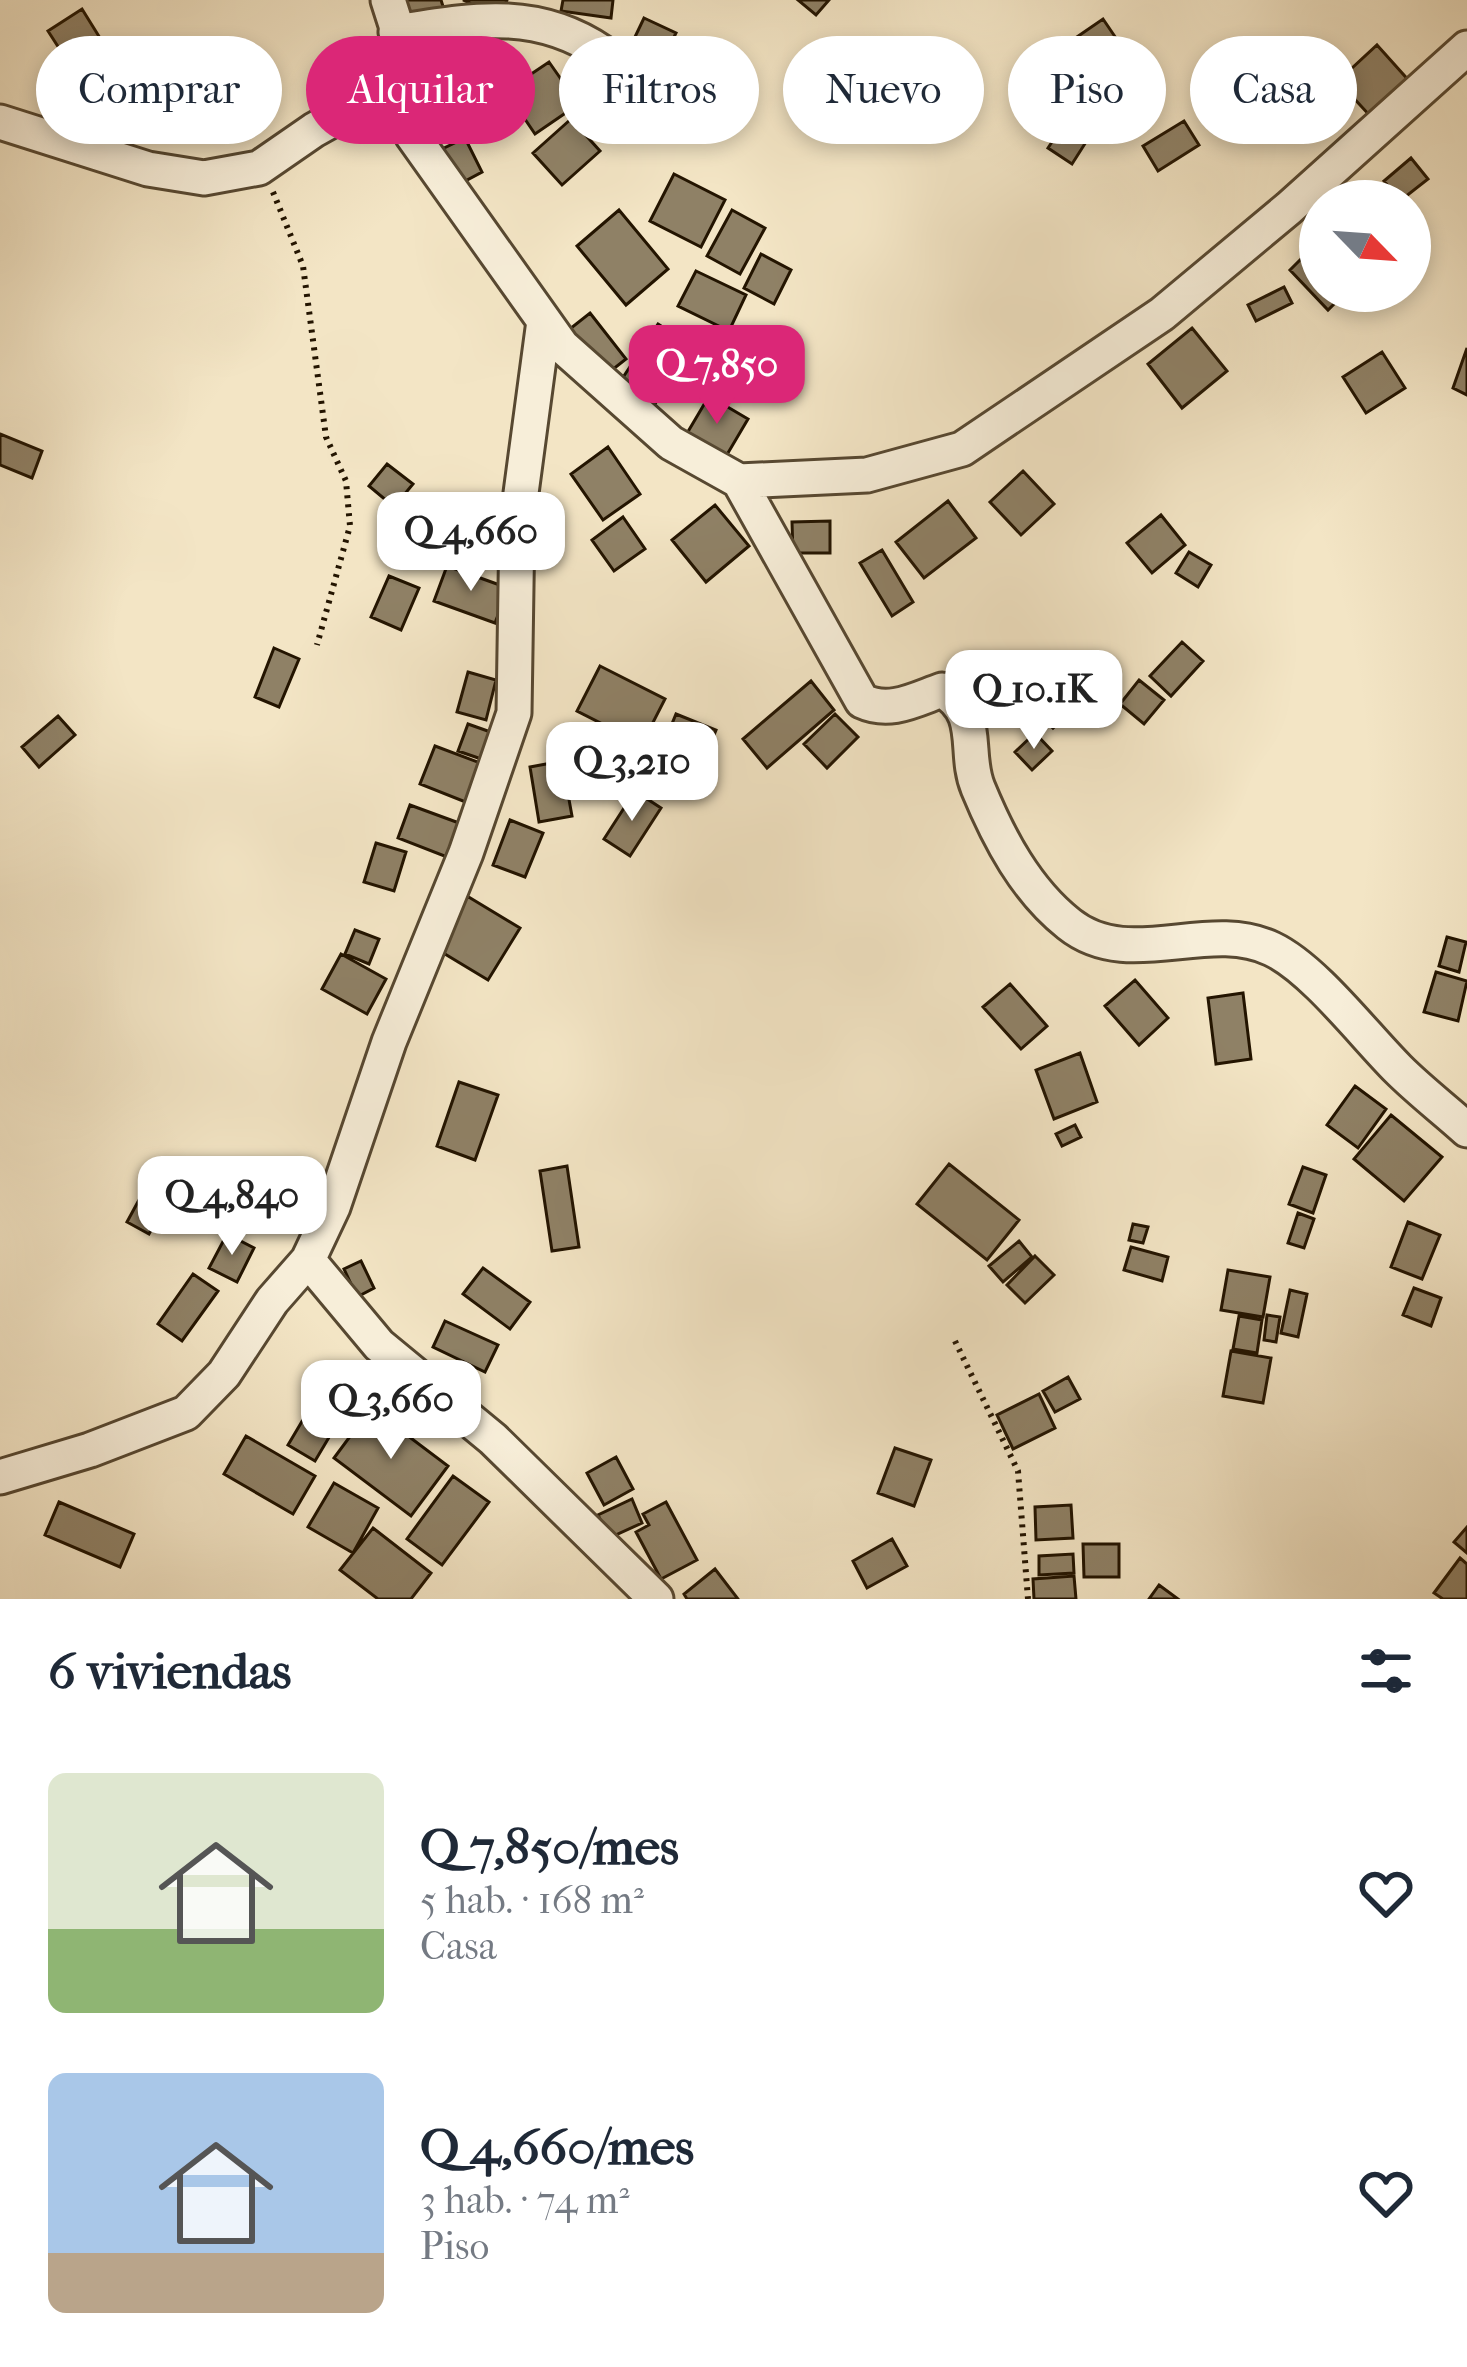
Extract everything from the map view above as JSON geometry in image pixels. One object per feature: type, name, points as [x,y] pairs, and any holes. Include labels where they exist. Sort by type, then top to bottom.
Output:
[{"type":"street","points":[[392,16],[528,20],[574,36]]},
{"type":"street","points":[[739,481],[867,475],[962,449],[1162,314],[1467,48]]},
{"type":"street","points":[[0,122],[148,169],[204,178],[259,169],[306,136]]},
{"type":"street","points":[[418,144],[562,346],[671,443],[739,481],[862,700],[879,709],[942,690],[957,699],[968,720],[976,784],[1025,881],[1069,924],[1099,943],[1126,946],[1235,938],[1271,949],[1297,965],[1400,1071],[1467,1130]]},
{"type":"street","points":[[0,1477],[90,1450],[186,1413],[224,1374],[272,1301],[308,1260],[334,1207],[389,1042],[466,853],[514,713],[517,524],[544,321]]},
{"type":"street","points":[[308,1260],[379,1346],[493,1439],[656,1599]]},
{"type":"path","points":[[259,169],[279,202],[303,266],[326,437],[346,481],[350,526],[317,645]]},
{"type":"path","points":[[955,1342],[1018,1471],[1028,1599]]},
{"type":"building","points":[[405,0],[441,0],[446,16],[413,26]]},
{"type":"building","points":[[463,0],[507,0],[500,17]]},
{"type":"building","points":[[563,0],[613,0],[611,18],[561,11]]},
{"type":"building","points":[[798,0],[829,0],[816,15]]},
{"type":"building","points":[[82,9],[99,36],[51,36],[48,31]]},
{"type":"building","points":[[644,18],[676,33],[675,36],[635,36]]},
{"type":"building","points":[[1103,19],[1115,36],[1078,36]]},
{"type":"building","points":[[1377,45],[1411,83],[1372,118],[1357,102],[1357,63]]},
{"type":"building","points":[[549,62],[559,76],[559,118],[535,134],[535,71]]},
{"type":"building","points":[[1184,121],[1190,144],[1199,145],[1158,171],[1143,146],[1166,144],[1166,132]]},
{"type":"building","points":[[559,130],[559,144],[594,144],[600,151],[562,185],[533,153]]},
{"type":"building","points":[[453,144],[468,144],[482,172],[454,187],[436,152]]},
{"type":"building","points":[[1051,144],[1085,144],[1072,164],[1048,148]]},
{"type":"building","points":[[1411,158],[1428,179],[1427,180],[1385,180]]},
{"type":"building","points":[[674,174],[725,200],[701,247],[650,221]]},
{"type":"building","points":[[619,210],[668,269],[626,305],[577,246]]},
{"type":"building","points":[[732,210],[765,228],[740,274],[707,256]]},
{"type":"building","points":[[761,254],[791,270],[774,304],[744,288]]},
{"type":"building","points":[[696,271],[746,295],[729,331],[678,306]]},
{"type":"building","points":[[1284,287],[1292,303],[1256,321],[1248,305]]},
{"type":"building","points":[[590,313],[626,359],[602,378],[566,332]]},
{"type":"building","points":[[658,324],[692,346],[653,407],[618,385]]},
{"type":"building","points":[[1192,328],[1227,371],[1182,408],[1148,364]]},
{"type":"building","points":[[1467,348],[1467,395],[1453,388]]},
{"type":"building","points":[[1382,352],[1405,388],[1366,413],[1343,377]]},
{"type":"building","points":[[709,396],[748,419],[725,458],[686,435]]},
{"type":"building","points":[[0,434],[42,451],[32,478],[0,465]]},
{"type":"building","points":[[608,447],[640,494],[603,520],[571,474]]},
{"type":"building","points":[[387,464],[413,484],[394,507],[369,486]]},
{"type":"building","points":[[1023,471],[1054,504],[1021,535],[990,502]]},
{"type":"building","points":[[948,501],[976,538],[924,578],[896,542]]},
{"type":"building","points":[[715,505],[749,546],[706,582],[672,540]]},
{"type":"building","points":[[440,511],[490,533],[476,564],[426,541]]},
{"type":"building","points":[[1161,515],[1185,545],[1152,573],[1127,543]]},
{"type":"building","points":[[623,517],[645,549],[614,571],[592,540]]},
{"type":"building","points":[[830,521],[830,553],[793,553],[792,522]]},
{"type":"building","points":[[882,550],[913,602],[892,616],[860,563]]},
{"type":"building","points":[[1189,552],[1211,565],[1198,587],[1176,573]]},
{"type":"building","points":[[447,566],[508,588],[495,623],[434,601]]},
{"type":"building","points":[[389,576],[419,588],[401,630],[371,617]]},
{"type":"building","points":[[1182,642],[1203,661],[1171,696],[1150,676]]},
{"type":"building","points":[[274,648],[299,659],[279,707],[255,697]]},
{"type":"building","points":[[600,666],[665,699],[642,744],[577,711]]},
{"type":"building","points":[[468,672],[496,680],[486,720],[457,712]]},
{"type":"building","points":[[1043,672],[1076,706],[1053,728],[1021,694]]},
{"type":"building","points":[[1139,680],[1164,700],[1144,724],[1120,704]]},
{"type":"building","points":[[811,681],[834,710],[767,768],[743,739]]},
{"type":"building","points":[[676,714],[716,730],[707,752],[667,736]]},
{"type":"building","points":[[835,714],[858,737],[827,768],[804,744]]},
{"type":"building","points":[[58,716],[75,735],[39,767],[22,747]]},
{"type":"building","points":[[468,724],[499,735],[490,762],[458,751]]},
{"type":"building","points":[[1035,733],[1052,751],[1032,770],[1015,752]]},
{"type":"building","points":[[435,746],[483,764],[468,803],[420,784]]},
{"type":"building","points":[[562,761],[572,816],[539,822],[530,767]]},
{"type":"building","points":[[635,791],[661,808],[630,856],[604,839]]},
{"type":"building","points":[[410,805],[459,823],[447,857],[398,838]]},
{"type":"building","points":[[510,820],[543,833],[525,877],[493,865]]},
{"type":"building","points":[[376,843],[406,852],[394,891],[364,882]]},
{"type":"building","points":[[467,896],[520,928],[488,980],[435,948]]},
{"type":"building","points":[[355,930],[379,939],[369,964],[345,954]]},
{"type":"building","points":[[1447,937],[1466,942],[1459,972],[1439,966]]},
{"type":"building","points":[[341,954],[386,979],[367,1014],[322,989]]},
{"type":"building","points":[[1436,972],[1467,981],[1458,1021],[1424,1012]]},
{"type":"building","points":[[1135,980],[1168,1018],[1139,1045],[1105,1006]]},
{"type":"building","points":[[1010,984],[1047,1026],[1021,1049],[983,1007]]},
{"type":"building","points":[[1243,993],[1251,1059],[1216,1064],[1208,998]]},
{"type":"building","points":[[1080,1053],[1097,1102],[1054,1119],[1036,1070]]},
{"type":"building","points":[[459,1082],[498,1095],[475,1160],[437,1146]]},
{"type":"building","points":[[1355,1086],[1386,1109],[1358,1148],[1327,1125]]},
{"type":"building","points":[[1391,1115],[1442,1157],[1404,1201],[1354,1159]]},
{"type":"building","points":[[1075,1125],[1081,1137],[1062,1146],[1056,1134]]},
{"type":"building","points":[[949,1164],[1019,1220],[987,1260],[917,1204]]},
{"type":"building","points":[[567,1166],[579,1247],[552,1251],[540,1171]]},
{"type":"building","points":[[1303,1167],[1326,1175],[1313,1213],[1289,1204]]},
{"type":"building","points":[[140,1198],[162,1210],[149,1234],[127,1222]]},
{"type":"building","points":[[1298,1213],[1314,1219],[1304,1248],[1288,1243]]},
{"type":"building","points":[[1408,1222],[1440,1235],[1422,1279],[1391,1267]]},
{"type":"building","points":[[1133,1224],[1148,1227],[1143,1243],[1129,1240]]},
{"type":"building","points":[[227,1234],[254,1248],[237,1282],[209,1268]]},
{"type":"building","points":[[1019,1241],[1032,1257],[1003,1282],[989,1266]]},
{"type":"building","points":[[1131,1247],[1168,1257],[1162,1281],[1124,1270]]},
{"type":"building","points":[[1035,1256],[1054,1275],[1025,1303],[1007,1285]]},
{"type":"building","points":[[361,1261],[374,1288],[357,1297],[344,1269]]},
{"type":"building","points":[[483,1268],[530,1302],[510,1329],[463,1294]]},
{"type":"building","points":[[1228,1270],[1270,1277],[1263,1317],[1221,1310]]},
{"type":"building","points":[[193,1274],[218,1291],[182,1341],[158,1324]]},
{"type":"building","points":[[1414,1288],[1441,1298],[1431,1326],[1403,1315]]},
{"type":"building","points":[[1290,1290],[1307,1294],[1298,1337],[1281,1333]]},
{"type":"building","points":[[1267,1315],[1280,1317],[1276,1342],[1264,1340]]},
{"type":"building","points":[[1239,1316],[1262,1320],[1257,1353],[1233,1349]]},
{"type":"building","points":[[445,1321],[498,1345],[485,1372],[433,1347]]},
{"type":"building","points":[[1231,1351],[1271,1358],[1263,1403],[1223,1396]]},
{"type":"building","points":[[1068,1377],[1080,1399],[1055,1412],[1043,1391]]},
{"type":"building","points":[[1039,1394],[1055,1428],[1013,1449],[997,1415]]},
{"type":"building","points":[[317,1396],[344,1412],[315,1461],[288,1445]]},
{"type":"building","points":[[371,1408],[448,1466],[411,1516],[334,1458]]},
{"type":"building","points":[[246,1436],[315,1476],[293,1514],[224,1474]]},
{"type":"building","points":[[895,1448],[931,1460],[914,1506],[878,1493]]},
{"type":"building","points":[[616,1457],[633,1489],[604,1505],[587,1473]]},
{"type":"building","points":[[453,1476],[489,1502],[442,1565],[407,1539]]},
{"type":"building","points":[[334,1483],[378,1508],[353,1553],[308,1527]]},
{"type":"building","points":[[632,1499],[642,1523],[609,1538],[598,1515]]},
{"type":"building","points":[[59,1502],[134,1534],[120,1567],[45,1535]]},
{"type":"building","points":[[666,1502],[697,1560],[661,1579],[636,1532],[649,1525],[643,1514]]},
{"type":"building","points":[[1071,1505],[1073,1538],[1036,1540],[1035,1507]]},
{"type":"building","points":[[1467,1527],[1467,1553],[1454,1542]]},
{"type":"building","points":[[373,1528],[431,1573],[411,1599],[378,1599],[340,1570]]},
{"type":"building","points":[[892,1539],[907,1566],[867,1588],[853,1561]]},
{"type":"building","points":[[1083,1544],[1119,1544],[1119,1577],[1084,1577]]},
{"type":"building","points":[[1073,1554],[1074,1573],[1039,1575],[1039,1556]]},
{"type":"building","points":[[1460,1558],[1467,1564],[1467,1599],[1443,1599],[1434,1593]]},
{"type":"building","points":[[715,1569],[738,1599],[687,1599],[684,1594]]},
{"type":"building","points":[[1074,1576],[1076,1599],[1034,1599],[1033,1579]]},
{"type":"building","points":[[1159,1585],[1178,1599],[1149,1599]]}]
